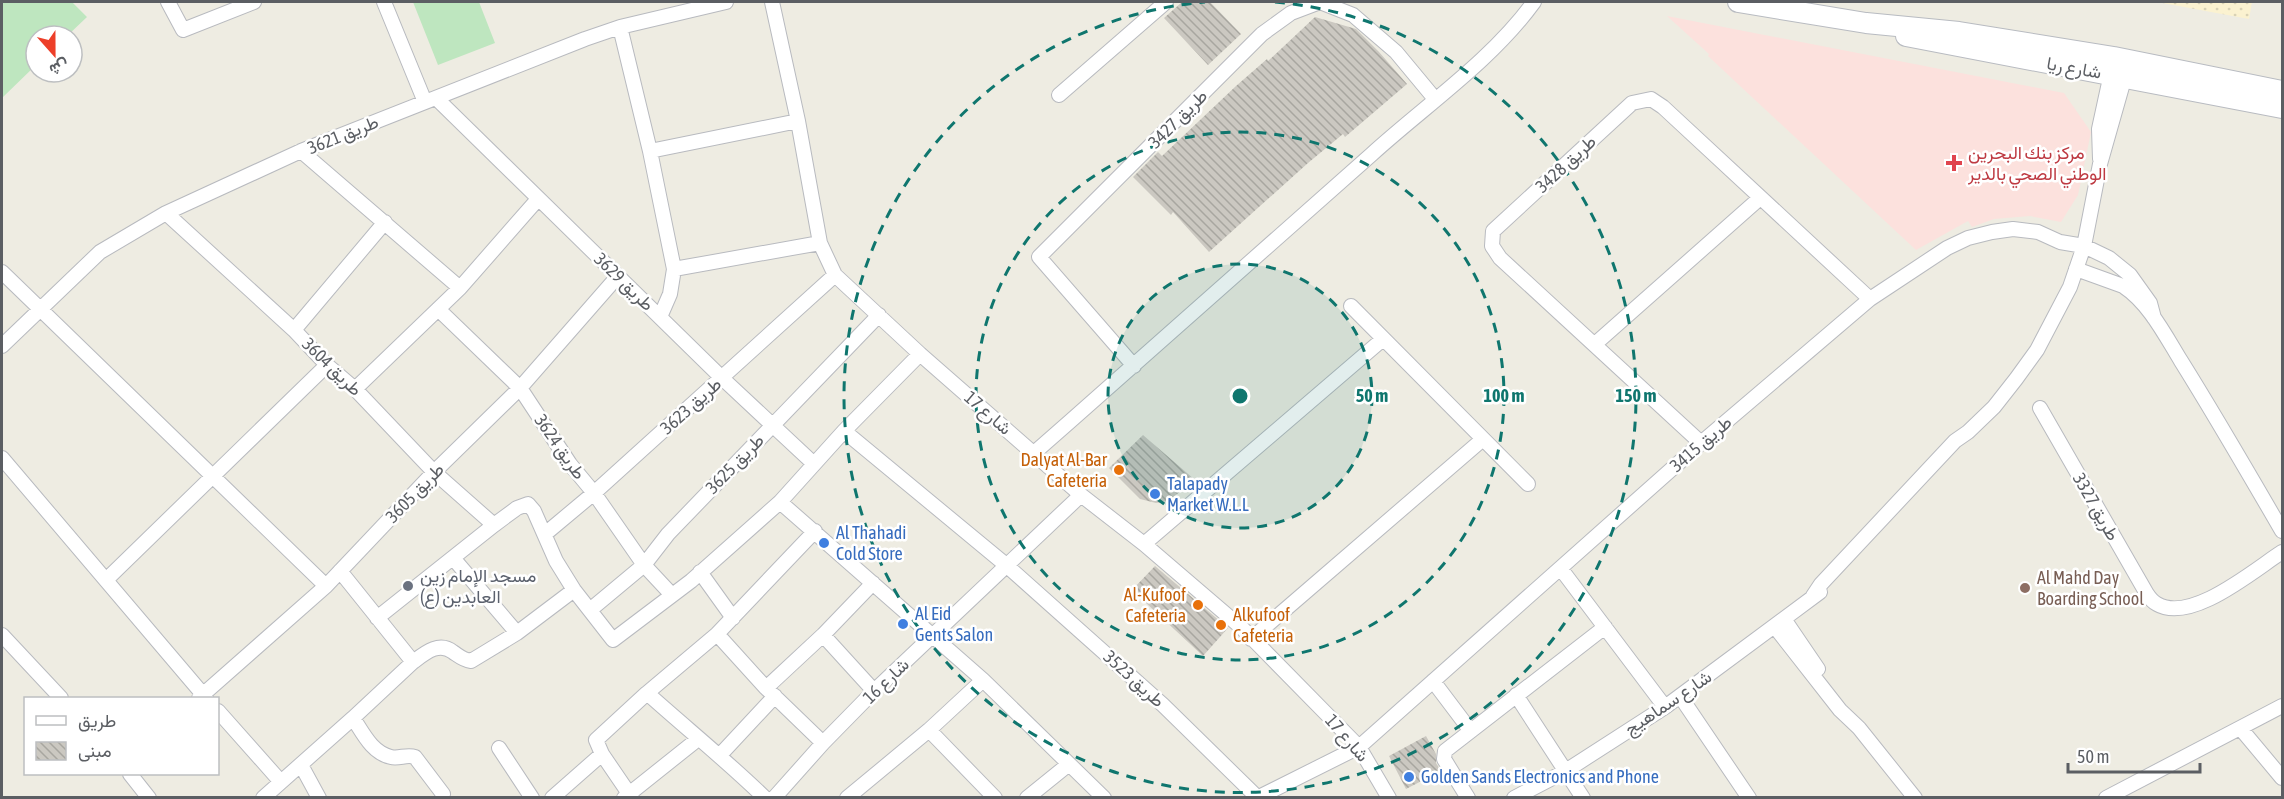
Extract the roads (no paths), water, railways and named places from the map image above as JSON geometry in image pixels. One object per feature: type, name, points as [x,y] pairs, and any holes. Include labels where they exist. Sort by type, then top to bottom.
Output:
[{"type":"main road","name":"شارع ريا","points":[[1738,2],[1866,23],[1959,32],[2120,67],[2283,108]]},
{"type":"main road","name":"شارع ريا","points":[[2120,67],[2283,91]]},
{"type":"street","points":[[168,2],[183,30],[254,2]]},
{"type":"street","name":"طريق 3629","points":[[384,2],[431,100],[538,199],[813,463]]},
{"type":"street","name":"طريق 3621","points":[[2,346],[100,252],[166,213],[301,151],[620,27],[726,2]]},
{"type":"street","name":"شارع 17","points":[[772,2],[798,121],[820,243],[835,275],[920,354],[1081,495],[1144,544],[1242,628],[1359,747],[1385,796]]},
{"type":"street","points":[[1059,95],[1166,2]]},
{"type":"street","name":"طريق 3427","points":[[1134,366],[1040,257],[1262,34],[1291,13],[1320,2],[1353,15],[1396,52],[1435,99]]},
{"type":"street","points":[[1034,453],[1484,58],[1534,2]]},
{"type":"street","points":[[620,27],[650,152],[674,269],[670,294],[660,317]]},
{"type":"street","name":"شارع سماهيج","points":[[1514,798],[1564,772],[1665,707],[1825,588],[1952,455],[1964,442],[1968,432],[2001,398],[2037,350],[2055,319],[2076,269],[2084,246],[2100,164],[2099,129],[2120,67]]},
{"type":"street","name":"طريق 3428","points":[[1701,443],[1500,258],[1492,246],[1493,231],[1632,103],[1651,99],[1663,107],[1870,299]]},
{"type":"street","points":[[650,152],[798,121]]},
{"type":"street","points":[[301,151],[460,288]]},
{"type":"street","points":[[1594,344],[1760,198]]},
{"type":"street","points":[[355,389],[460,288],[538,199]]},
{"type":"street","name":"طريق 3604","points":[[166,213],[294,330],[434,471],[494,525]]},
{"type":"street","points":[[294,330],[386,222]]},
{"type":"street","name":"طريق 3415","points":[[1258,797],[1359,747],[1701,443],[1870,299],[1947,248],[1968,238],[1992,232],[2013,230],[2038,232],[2060,242],[2084,246]]},
{"type":"street","points":[[674,269],[820,243]]},
{"type":"street","points":[[2084,246],[2109,258],[2130,275],[2150,303],[2154,318]]},
{"type":"street","points":[[2076,269],[2123,285],[2154,318],[2283,531]]},
{"type":"street","points":[[2,272],[326,586]]},
{"type":"street","name":"طريق 3623","points":[[545,534],[594,493],[835,275]]},
{"type":"street","name":"طريق 3605","points":[[203,697],[326,586],[434,471],[520,387],[618,276]]},
{"type":"street","points":[[1351,306],[1528,484]]},
{"type":"street","name":"طريق 3624","points":[[438,309],[520,387],[570,464],[594,493],[644,565],[672,595]]},
{"type":"street","name":"طريق 3625","points":[[590,610],[644,565],[668,534],[879,315]]},
{"type":"street","points":[[1144,544],[1383,339]]},
{"type":"street","points":[[377,618],[494,525],[517,508],[528,504],[534,510],[556,561],[574,590],[613,640],[731,547],[780,502],[813,463],[920,354]]},
{"type":"street","points":[[106,580],[327,365]]},
{"type":"street","name":"طريق 3327","points":[[2040,408],[2146,594],[2157,604],[2179,609],[2204,602],[2283,552]]},
{"type":"street","name":"طريق 3523","points":[[844,431],[1006,565],[1163,705],[1258,797]]},
{"type":"street","points":[[1251,639],[1483,439]]},
{"type":"street","points":[[2,458],[203,697]]},
{"type":"street","name":"شارع 16","points":[[773,797],[823,742],[1081,495]]},
{"type":"street","points":[[780,502],[816,531],[983,680],[1104,798]]},
{"type":"street","points":[[698,739],[628,796],[596,740],[717,634],[816,531]]},
{"type":"street","points":[[453,558],[517,633]]},
{"type":"street","points":[[1561,569],[1665,707]]},
{"type":"street","points":[[340,571],[413,662]]},
{"type":"street","points":[[700,572],[733,618]]},
{"type":"street","points":[[720,754],[771,692],[873,583]]},
{"type":"street","points":[[263,798],[413,662],[432,649],[450,649],[464,660],[471,661],[517,633],[574,590]]},
{"type":"street","points":[[1780,623],[1859,728],[1916,798]]},
{"type":"street","points":[[1467,798],[1446,763],[1443,754],[1448,747],[1605,627]]},
{"type":"street","points":[[717,634],[771,692],[823,742]]},
{"type":"street","points":[[2,635],[59,697]]},
{"type":"street","points":[[823,635],[874,692]]},
{"type":"street","points":[[847,798],[929,730],[983,680]]},
{"type":"street","points":[[1433,681],[1470,730]]},
{"type":"street","points":[[647,693],[698,739],[773,797]]},
{"type":"street","points":[[1516,695],[1582,798]]},
{"type":"street","points":[[1680,696],[1749,798]]},
{"type":"street","points":[[2106,798],[2283,706]]},
{"type":"street","points":[[219,712],[281,782]]},
{"type":"street","points":[[353,718],[374,749],[392,757],[408,755],[415,757],[443,794]]},
{"type":"street","points":[[2241,729],[2283,778]]},
{"type":"street","points":[[929,730],[995,798]]},
{"type":"street","points":[[499,748],[532,798]]},
{"type":"street","points":[[552,798],[602,754]]},
{"type":"street","points":[[1027,798],[1069,764]]},
{"type":"street","points":[[301,765],[319,798]]},
{"type":"street","points":[[131,775],[149,798]]},
{"type":"place","name":"مركز بنك البحرين الوطني الصحي بالدير","points":[[1954,163]]},
{"type":"place","name":"Dalyat Al-Bar Cafeteria","points":[[1119,470]]},
{"type":"place","name":"Talapady Market W.L.L","points":[[1155,494]]},
{"type":"place","name":"Al Thahadi Cold Store","points":[[824,543]]},
{"type":"place","name":"مسجد الإمام زين العابدين (ع)","points":[[408,586]]},
{"type":"place","name":"Al Mahd Day Boarding School","points":[[2025,588]]},
{"type":"place","name":"Al-Kufoof Cafeteria","points":[[1198,605]]},
{"type":"place","name":"Al Eid Gents Salon","points":[[903,624]]},
{"type":"place","name":"Alkufoof Cafeteria","points":[[1221,625]]},
{"type":"place","name":"Golden Sands Electronics and Phone","points":[[1409,777]]}]
